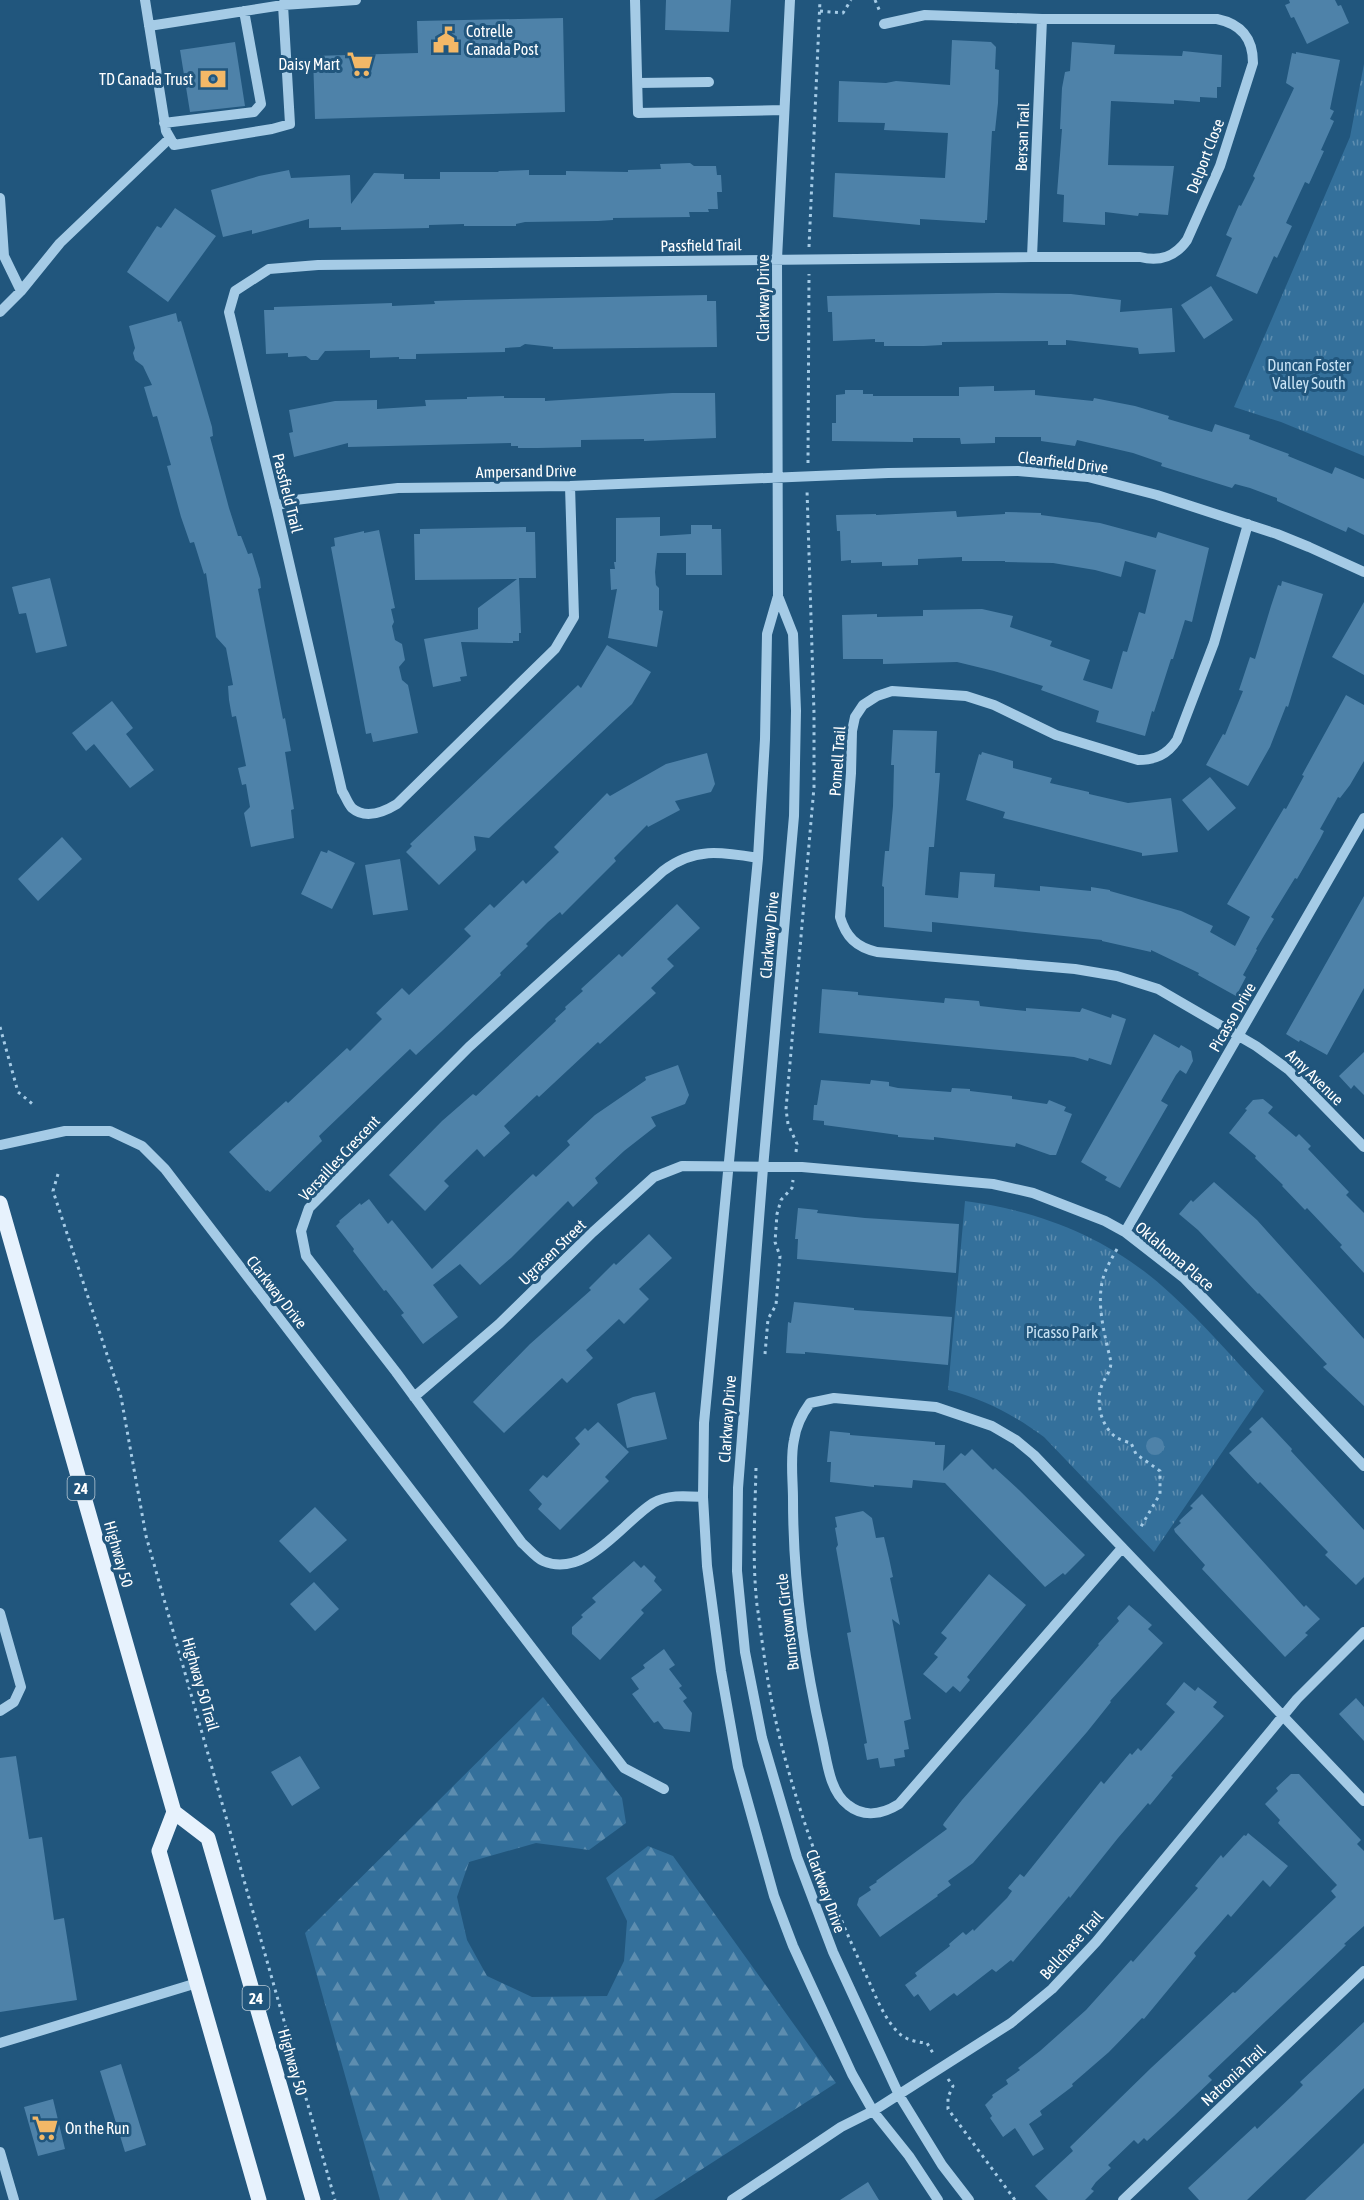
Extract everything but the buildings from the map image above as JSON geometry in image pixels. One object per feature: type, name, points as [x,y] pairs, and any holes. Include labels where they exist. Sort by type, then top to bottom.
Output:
[{"type":"main road","name":"Highway 50","points":[[0,1203],[174,1812],[208,1838],[313,2200]]},
{"type":"main road","points":[[174,1812],[159,1851],[259,2200]]},
{"type":"street","points":[[145,0],[164,123],[174,145],[273,129],[290,124],[282,2]]},
{"type":"street","points":[[149,26],[244,11],[282,2],[356,0]]},
{"type":"street","points":[[635,0],[638,113],[784,110]]},
{"type":"street","name":"Clarkway Drive","points":[[790,0],[777,259],[778,596],[767,634],[765,739],[758,858],[704,1423],[703,1497],[707,1566],[721,1671],[738,1767],[774,1896],[793,1946],[852,2074],[873,2111],[909,2156],[938,2200]]},
{"type":"street","points":[[164,123],[254,112],[261,104],[244,11]]},
{"type":"street","name":"Delport Close","points":[[777,259],[1032,256],[1162,259],[1181,248],[1187,240],[1220,166],[1253,63],[1253,50],[1248,38],[1240,28],[1223,20],[1169,18],[1042,20],[925,15],[884,24]]},
{"type":"street","name":"Bersan Trail","points":[[1032,256],[1042,20]]},
{"type":"street","points":[[638,83],[709,82]]},
{"type":"street","points":[[0,312],[21,291],[60,243],[170,138]]},
{"type":"street","points":[[0,198],[4,256],[21,291]]},
{"type":"street","name":"Passfield Trail","points":[[570,486],[574,617],[555,649],[397,804],[383,812],[368,814],[352,808],[342,791],[229,312],[234,291],[269,269],[318,265],[777,259]]},
{"type":"street","name":"Clearfield Drive","points":[[778,477],[997,470],[1088,477],[1146,492],[1248,524],[1309,546],[1364,572]]},
{"type":"street","name":"Ampersand Drive","points":[[276,506],[295,500],[398,488],[570,486],[778,477]]},
{"type":"street","name":"Pomell Trail","points":[[1239,1035],[1158,990],[1117,976],[1075,969],[863,949],[843,930],[840,917],[852,731],[855,717],[863,705],[877,696],[892,691],[966,696],[994,705],[1056,735],[1138,760],[1152,760],[1172,748],[1177,740],[1214,644],[1248,524]]},
{"type":"street","name":"Clarkway Drive","points":[[778,596],[793,634],[796,711],[794,816],[738,1488],[737,1571],[745,1652],[762,1738],[797,1857],[832,1952],[899,2095],[942,2165],[969,2200]]},
{"type":"street","name":"Picasso Drive","points":[[1125,1232],[1364,818]]},
{"type":"street","name":"Versailles Crescent","points":[[703,1497],[671,1497],[654,1503],[584,1560],[560,1564],[542,1561],[522,1543],[306,1256],[301,1231],[309,1208],[469,1047],[663,871],[677,860],[709,852],[758,858]]},
{"type":"street","name":"Amy Avenue","points":[[1239,1035],[1289,1070],[1364,1147]]},
{"type":"street","name":"Clarkway Drive","points":[[0,1145],[65,1131],[110,1131],[142,1146],[165,1169],[624,1768],[664,1790]]},
{"type":"street","name":"Oklahoma Place","points":[[727,1164],[763,1168],[802,1167],[993,1184],[1033,1193],[1067,1205],[1125,1232],[1184,1278],[1364,1466]]},
{"type":"street","name":"Ugrasen Street","points":[[414,1397],[499,1324],[593,1232],[654,1177],[682,1166],[727,1164]]},
{"type":"street","name":"Burnstown Circle","points":[[1122,1548],[899,1804],[887,1812],[868,1814],[848,1805],[833,1786],[807,1665],[793,1533],[793,1440],[801,1415],[810,1403],[834,1398],[936,1407],[992,1426],[1016,1440],[1034,1455],[1283,1716]]},
{"type":"street","points":[[0,1612],[21,1687],[14,1702],[0,1711]]},
{"type":"street","name":"Bellchase Trail","points":[[732,2200],[841,2127],[873,2111],[1011,2023],[1052,1989],[1103,1933],[1303,1692],[1364,1632]]},
{"type":"street","points":[[1283,1716],[1364,1802]]},
{"type":"street","name":"Natronia Trail","points":[[1123,2200],[1364,1971]]},
{"type":"street","points":[[0,2043],[197,1983]]},
{"type":"street","points":[[0,2152],[14,2200]]},
{"type":"path","points":[[810,233],[820,0]]},
{"type":"path","points":[[820,11],[843,13],[851,0]]},
{"type":"path","points":[[808,451],[809,282]]},
{"type":"path","points":[[0,1027],[18,1092],[35,1106]]},
{"type":"path","name":"Highway 50 Trail","points":[[58,1174],[53,1191],[121,1397],[146,1536],[335,2200]]},
{"type":"path","points":[[1117,1250],[1108,1265],[1102,1284],[1102,1311],[1111,1368],[1102,1385],[1099,1397],[1103,1420],[1109,1430],[1117,1438],[1131,1443],[1136,1454],[1160,1471],[1160,1494],[1138,1530]]},
{"type":"path","points":[[953,2086],[948,2097],[948,2109],[1015,2200]]},
{"type":"green space","name":"Duncan Foster Valley South","points":[[1364,64],[1364,456],[1281,422],[1234,407],[1350,137]]},
{"type":"green space","name":"Picasso Park","points":[[965,1201],[1022,1212],[1049,1221],[1101,1243],[1126,1258],[1183,1305],[1264,1391],[1154,1552],[1044,1437],[998,1409],[948,1390]]},
{"type":"green space","points":[[543,1697],[622,1798],[626,1823],[589,1850],[536,1843],[469,1862],[457,1897],[467,1940],[487,1976],[532,1997],[607,1996],[624,1961],[627,1921],[606,1878],[648,1846],[673,1856],[836,2083],[654,2200],[380,2200],[305,1933]]},
{"type":"place","name":"Cotrelle Canada Post","points":[[446,40]]},
{"type":"place","name":"Daisy Mart","points":[[360,64]]},
{"type":"place","name":"TD Canada Trust","points":[[213,79]]},
{"type":"place","name":"On the Run","points":[[45,2128]]}]
